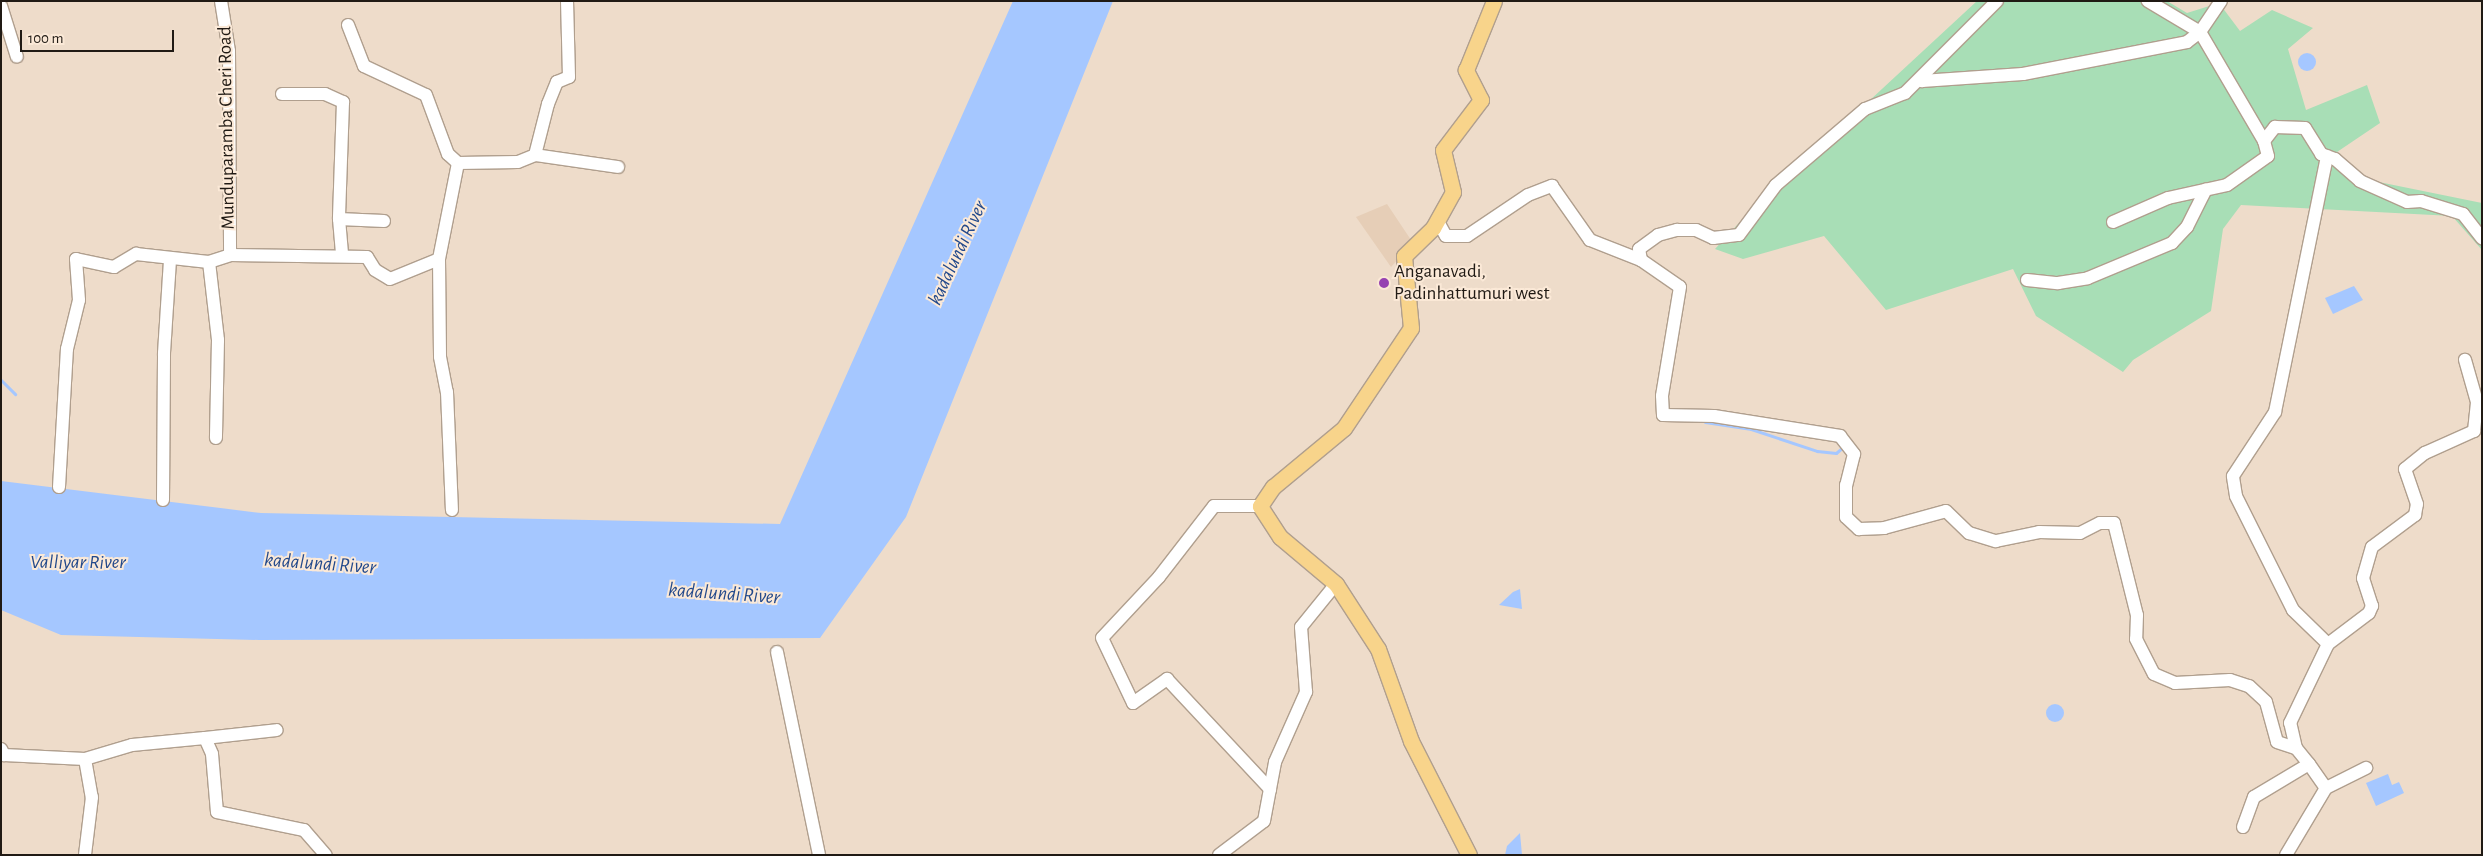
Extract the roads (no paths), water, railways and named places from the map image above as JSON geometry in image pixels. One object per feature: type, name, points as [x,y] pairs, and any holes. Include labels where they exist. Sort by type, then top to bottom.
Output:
[{"type":"main road","points":[[1470,855],[1411,741],[1378,649],[1336,584],[1280,537],[1260,506],[1273,487],[1344,428],[1411,328],[1404,256],[1437,220],[1453,192],[1443,150],[1481,100],[1466,70],[1494,1]]},
{"type":"street","name":"Munduparamba Cheri Road","points":[[221,1],[229,51],[230,255]]},
{"type":"street","points":[[535,155],[548,104],[557,82],[569,77],[567,1]]},
{"type":"street","points":[[1641,260],[1639,249],[1658,235],[1677,230],[1696,230],[1713,238],[1739,234],[1776,185],[1865,109],[1905,93],[1925,76],[1997,1]]},
{"type":"street","points":[[2113,222],[2168,198],[2227,185],[2268,156],[2264,142],[2200,32],[2148,1]]},
{"type":"street","points":[[1925,76],[1922,80],[2024,74],[2187,42],[2200,32],[2221,1]]},
{"type":"street","points":[[1,6],[17,57]]},
{"type":"street","points":[[348,26],[364,66],[426,95],[448,154],[458,163],[518,162],[535,155],[618,167]]},
{"type":"street","points":[[282,94],[324,94],[343,102],[338,219],[342,256]]},
{"type":"street","points":[[2264,142],[2275,126],[2294,124],[2305,128],[2315,146],[2360,181],[2407,202],[2421,201],[2462,214],[2482,238]]},
{"type":"street","points":[[2327,156],[2275,412],[2233,476],[2247,520],[2293,610],[2328,644]]},
{"type":"street","points":[[452,510],[447,392],[440,357],[440,259],[458,163]]},
{"type":"street","points":[[1437,220],[1446,236],[1466,236],[1528,195],[1552,186],[1590,240],[1641,260],[1680,287],[1662,396],[1663,415],[1714,416],[1840,436],[1854,454],[1846,485],[1846,517],[1859,529],[1884,528],[1946,511],[1969,533],[1996,541],[2039,532],[2080,533],[2100,524],[2114,523],[2137,615],[2136,639],[2154,674],[2175,683],[2230,680],[2249,686],[2266,702],[2276,742],[2296,748]]},
{"type":"street","points":[[2027,280],[2058,283],[2088,278],[2172,243],[2187,228],[2206,189]]},
{"type":"street","points":[[338,219],[384,221]]},
{"type":"street","points":[[60,487],[68,349],[79,300],[76,260],[114,267],[136,254],[209,262],[230,255],[367,257],[375,270],[390,279],[440,259]]},
{"type":"street","points":[[162,500],[170,259]]},
{"type":"street","points":[[209,262],[218,340],[216,438]]},
{"type":"street","points":[[2326,788],[2296,748],[2290,723],[2328,644],[2369,613],[2372,606],[2363,578],[2372,546],[2415,515],[2416,504],[2405,469],[2425,453],[2474,431],[2477,402],[2464,360]]},
{"type":"street","points":[[1260,506],[1214,506],[1159,577],[1102,638],[1133,703],[1166,680],[1270,790]]},
{"type":"street","points":[[1220,855],[1264,821],[1275,762],[1306,692],[1302,627],[1336,584]]},
{"type":"street","points":[[777,652],[819,855]]},
{"type":"street","points":[[1,749],[4,755],[85,759],[132,745],[277,730]]},
{"type":"street","points":[[205,738],[212,754],[217,812],[304,830],[326,855]]},
{"type":"street","points":[[85,759],[92,797],[85,855]]},
{"type":"street","points":[[2243,827],[2254,797],[2309,764]]},
{"type":"street","points":[[2286,855],[2326,788],[2366,768]]},
{"type":"water","name":"Valliyar River","points":[[1013,1],[1113,1],[906,517],[820,638],[259,640],[61,635],[1,610],[1,481],[261,513],[780,524]]},
{"type":"water","points":[[2303,53],[2311,53],[2316,58],[2314,69],[2303,71],[2298,66],[2298,58]]},
{"type":"water","points":[[2354,286],[2363,300],[2333,314],[2325,298]]},
{"type":"water","points":[[1520,589],[1522,609],[1499,605],[1513,592]]},
{"type":"water","points":[[2055,704],[2063,709],[2064,713],[2059,721],[2055,722],[2047,717],[2046,713],[2051,705]]},
{"type":"water","points":[[2388,774],[2392,785],[2399,782],[2404,793],[2376,806],[2366,783]]},
{"type":"water","points":[[1520,833],[1522,855],[1505,855],[1507,846]]},
{"type":"waterway","points":[[1,380],[15,394]]},
{"type":"waterway","points":[[1705,422],[1751,429],[1817,451],[1836,453],[1844,446]]},
{"type":"place","name":"Anganavadi, Padinhattumuri west","points":[[1384,283]]},
{"type":"water label","name":"kadalundi River","points":[[958,253]]},
{"type":"water label","name":"kadalundi River","points":[[320,564]]},
{"type":"water label","name":"kadalundi River","points":[[724,594]]}]
